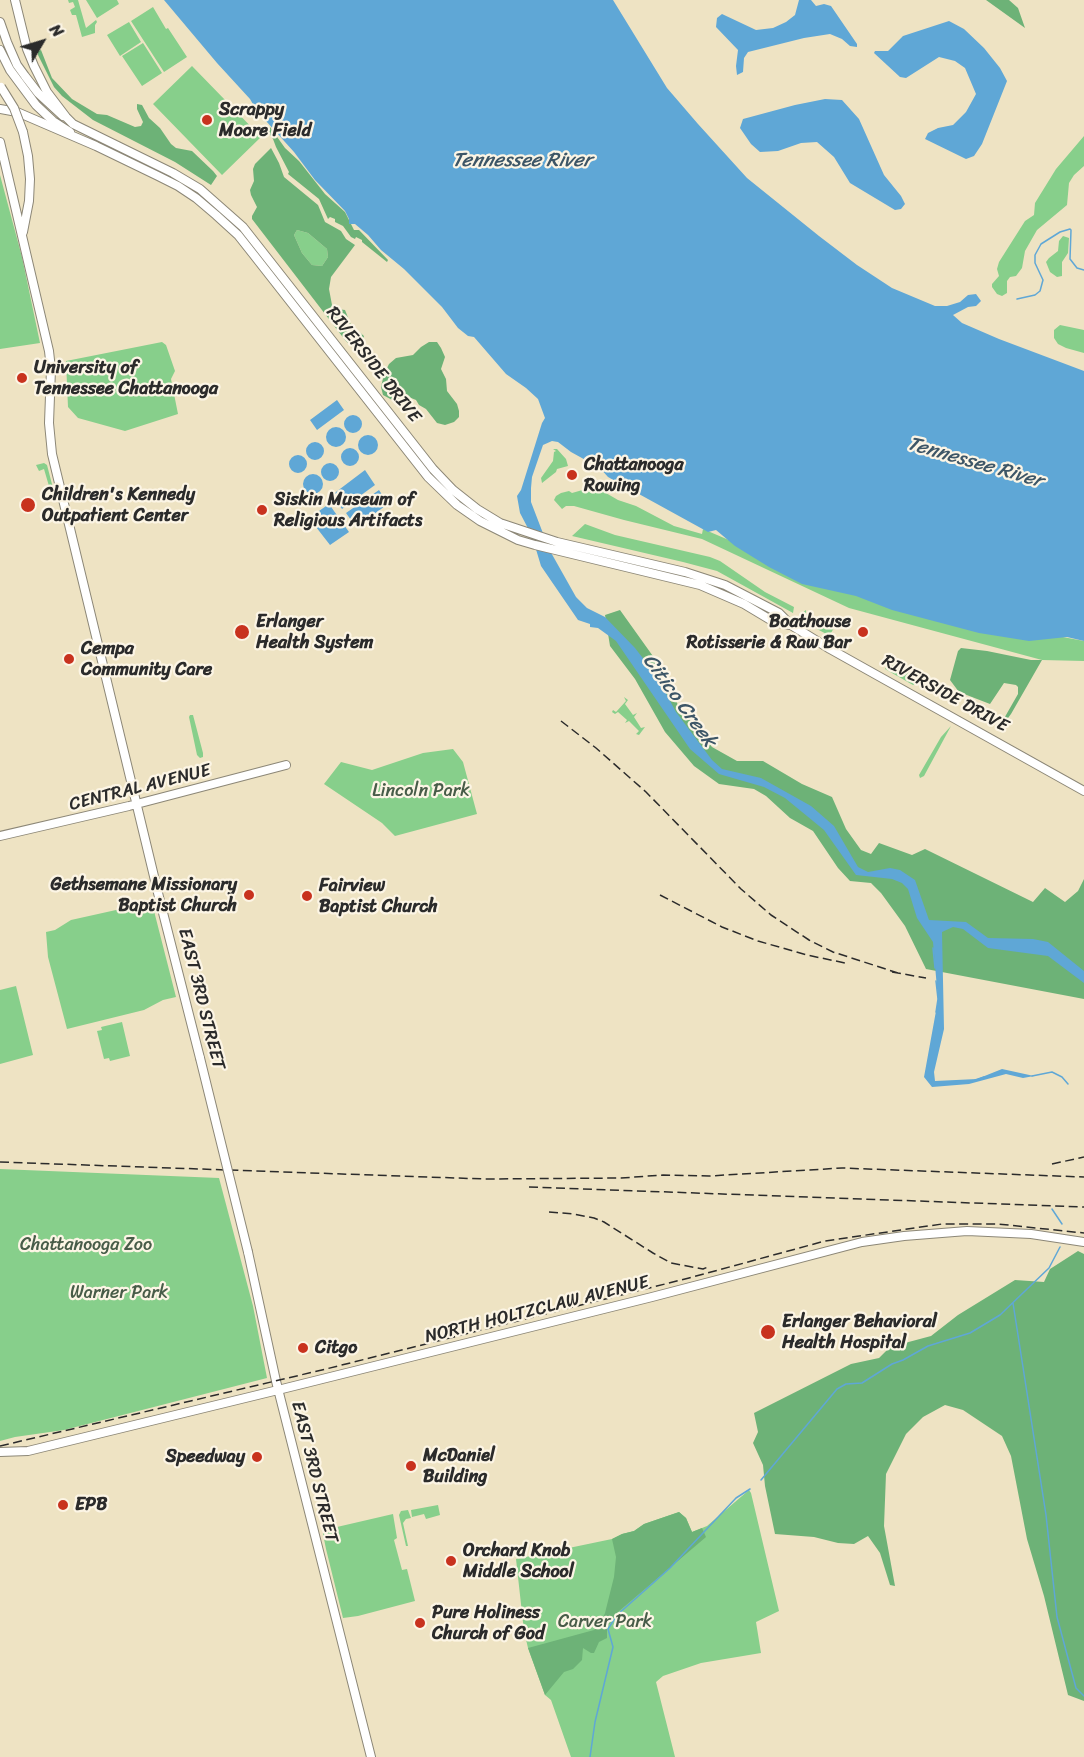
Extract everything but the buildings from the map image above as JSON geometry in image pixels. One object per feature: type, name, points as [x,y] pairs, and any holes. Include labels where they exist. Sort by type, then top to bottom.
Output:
[{"type":"main road","points":[[15,0],[27,49],[37,74],[53,101],[73,124]]},
{"type":"main road","name":"RIVERSIDE DRIVE","points":[[0,22],[17,65],[38,93],[55,110],[73,124],[173,173],[200,189],[243,227],[376,403],[428,477],[457,504],[480,521],[518,540],[700,585],[744,604],[774,622],[791,625]]},
{"type":"main road","name":"RIVERSIDE DRIVE","points":[[0,50],[16,79],[36,105],[53,120],[96,146],[178,186],[216,214],[238,235],[433,469],[453,490],[477,509],[500,523],[526,533],[686,572],[715,581],[748,596],[779,613],[791,625],[840,655],[1084,791]]},
{"type":"main road","name":"EAST 3RD STREET","points":[[0,87],[14,108],[23,132],[28,156],[30,179],[23,230],[24,246]]},
{"type":"main road","points":[[1,109],[22,114],[96,146]]},
{"type":"main road","name":"EAST 3RD STREET","points":[[0,142],[49,351],[51,369],[49,423],[52,454],[248,1252],[278,1390],[371,1757]]},
{"type":"main road","name":"CENTRAL AVENUE","points":[[0,836],[137,804],[286,765]]},
{"type":"main road","name":"NORTH HOLTZCLAW AVENUE","points":[[0,1452],[28,1450],[278,1390],[862,1242],[967,1231],[1031,1234],[1084,1242]]},
{"type":"green space","points":[[68,0],[78,0],[86,28],[96,20],[95,33],[82,37],[76,15],[72,15],[70,10],[75,7],[73,2],[69,3]]},
{"type":"green space","points":[[86,0],[117,0],[119,4],[97,18]]},
{"type":"green space","points":[[986,0],[1009,0],[1018,8],[1025,28]]},
{"type":"green space","points":[[153,7],[187,57],[164,72],[131,21]]},
{"type":"green space","points":[[129,22],[141,42],[120,56],[107,35]]},
{"type":"green space","points":[[143,43],[162,73],[142,86],[122,56]]},
{"type":"green space","points":[[41,50],[52,78],[72,99],[97,114],[107,115],[135,127],[141,126],[143,122],[137,104],[142,105],[149,118],[160,128],[171,144],[176,148],[192,151],[213,171],[217,176],[211,185],[175,162],[93,120],[62,96],[54,87],[38,55],[38,51]]},
{"type":"green space","name":"Scrappy Moore Field","points":[[192,66],[261,137],[222,175],[153,104]]},
{"type":"green space","points":[[270,127],[325,194],[345,212],[354,230],[359,230],[388,260],[387,262],[362,240],[351,237],[343,226],[335,222],[335,219],[330,217],[328,219],[319,199],[288,174],[273,139],[266,130]]},
{"type":"green space","points":[[1084,136],[1084,166],[1069,183],[1067,205],[1037,230],[1025,251],[1022,268],[1016,276],[1010,277],[1007,281],[1007,293],[1002,296],[997,294],[992,284],[999,276],[997,269],[999,262],[1025,221],[1034,215],[1035,203],[1056,169]]},
{"type":"green space","points":[[271,148],[284,177],[318,205],[325,222],[341,231],[346,239],[355,245],[331,277],[329,289],[332,305],[337,309],[345,310],[351,325],[364,336],[358,345],[350,345],[345,340],[252,219],[257,207],[250,190],[254,181],[255,164]],"holes":[[[297,230],[308,233],[327,249],[328,257],[322,266],[312,265],[302,253],[294,235]]]},
{"type":"green space","points":[[0,175],[22,257],[40,343],[0,349]]},
{"type":"green space","points":[[297,230],[308,233],[327,249],[328,257],[322,266],[312,265],[302,253],[294,235]]},
{"type":"green space","points":[[1063,236],[1069,238],[1068,253],[1062,262],[1062,276],[1057,277],[1050,272],[1046,262],[1058,251],[1059,241]]},
{"type":"green space","points":[[1060,325],[1084,330],[1084,353],[1058,344],[1054,338],[1054,330]]},
{"type":"green space","points":[[162,342],[166,345],[175,371],[171,379],[178,414],[125,431],[78,418],[68,407],[66,361]]},
{"type":"green space","points":[[429,342],[437,342],[445,357],[441,369],[446,379],[447,391],[457,404],[459,411],[459,417],[454,422],[445,425],[437,423],[416,400],[406,396],[394,401],[383,395],[381,387],[389,364],[396,358],[413,355]]},
{"type":"green space","points":[[553,449],[557,449],[566,459],[568,466],[557,469],[542,483],[541,478],[553,461],[556,451]]},
{"type":"green space","points":[[44,463],[47,465],[54,492],[51,493],[44,469],[39,471],[36,465]]},
{"type":"green space","points":[[599,489],[674,526],[702,534],[703,529],[872,601],[1084,641],[1084,661],[1042,660],[849,608],[702,539],[574,506],[566,506],[562,509],[554,500],[561,493]]},
{"type":"green space","points":[[585,524],[615,535],[720,561],[765,592],[794,607],[793,613],[717,571],[572,536]]},
{"type":"green space","points":[[620,610],[655,659],[678,705],[712,747],[737,761],[763,761],[802,784],[832,797],[846,829],[861,850],[871,854],[879,843],[912,855],[925,849],[1033,902],[1045,888],[1065,902],[1078,891],[1084,879],[1084,999],[926,969],[905,926],[871,883],[850,881],[838,868],[813,831],[790,818],[766,796],[754,789],[719,784],[694,766],[665,732],[635,679],[610,646],[605,615]]},
{"type":"green space","points":[[806,610],[806,614],[821,620],[835,622],[837,618],[840,618],[843,620],[838,621],[831,633],[834,635],[832,637],[800,620],[802,613]]},
{"type":"green space","points":[[961,648],[1042,660],[1011,714],[999,730],[1018,694],[1018,687],[1004,683],[990,704],[959,692],[950,680],[958,651]]},
{"type":"green space","points":[[892,661],[918,675],[920,678],[917,684],[913,685],[885,669]]},
{"type":"green space","points":[[624,697],[628,700],[625,704],[633,715],[637,713],[634,717],[641,728],[645,727],[639,735],[636,734],[639,731],[629,721],[625,723],[627,720],[618,712],[615,714],[612,712],[613,710],[616,712],[626,701]]},
{"type":"green space","points":[[193,715],[203,753],[203,757],[200,758],[197,755],[189,717]]},
{"type":"green space","points":[[951,726],[924,776],[920,778],[919,775],[941,737]]},
{"type":"green space","name":"Lincoln Park","points":[[453,749],[463,762],[477,814],[395,836],[382,823],[324,784],[341,762],[372,770],[423,753]]},
{"type":"green space","points":[[143,904],[154,911],[176,997],[163,1000],[144,1010],[67,1029],[48,957],[46,932],[55,930],[71,920]]},
{"type":"green space","points":[[16,986],[33,1055],[0,1064],[0,990]]},
{"type":"green space","points":[[122,1022],[130,1056],[110,1061],[109,1058],[104,1059],[97,1031],[102,1030],[101,1027]]},
{"type":"green space","name":"Warner Park","points":[[0,1169],[219,1178],[253,1306],[267,1378],[64,1430],[0,1441]]},
{"type":"green space","points":[[1078,1251],[1084,1254],[1084,1701],[1068,1695],[1044,1596],[1027,1539],[1011,1456],[1002,1436],[963,1410],[945,1405],[923,1417],[906,1434],[886,1474],[884,1526],[895,1586],[890,1585],[880,1553],[868,1536],[854,1544],[814,1537],[775,1534],[763,1465],[753,1443],[758,1432],[754,1413],[851,1364],[879,1358],[890,1347],[931,1336],[958,1315],[1015,1280],[1044,1282],[1050,1269]]},
{"type":"green space","name":"Carver Park","points":[[749,1490],[779,1611],[756,1622],[761,1653],[701,1663],[663,1676],[656,1682],[675,1757],[571,1757],[551,1700],[545,1695],[528,1648],[516,1559],[612,1539],[634,1531],[644,1524],[679,1512],[686,1518],[692,1532],[707,1526]]},
{"type":"green space","points":[[438,1505],[440,1515],[426,1519],[424,1514],[412,1517],[411,1510]]},
{"type":"green space","points":[[408,1510],[411,1518],[406,1519],[403,1523],[408,1546],[406,1546],[399,1515],[401,1511]]},
{"type":"green space","points":[[679,1512],[686,1518],[692,1532],[702,1528],[706,1537],[618,1612],[607,1627],[607,1638],[599,1642],[594,1653],[583,1648],[582,1660],[573,1669],[564,1672],[545,1695],[528,1648],[594,1630],[600,1625],[614,1577],[616,1557],[612,1539],[634,1531],[644,1524]]},
{"type":"green space","points":[[393,1514],[397,1538],[394,1540],[402,1570],[407,1569],[415,1601],[343,1618],[326,1549],[324,1530]]},
{"type":"water","name":"Tennessee River","points":[[164,0],[613,0],[667,88],[698,124],[747,178],[819,236],[892,288],[935,306],[947,306],[960,302],[968,295],[976,294],[981,301],[976,306],[968,307],[953,315],[962,323],[1084,371],[1084,641],[1067,637],[1029,641],[979,633],[892,610],[856,596],[802,584],[735,546],[716,530],[708,532],[608,477],[600,468],[558,442],[552,441],[543,445],[532,477],[531,488],[531,502],[549,549],[576,597],[587,608],[605,617],[635,648],[656,675],[676,712],[712,760],[722,769],[761,778],[811,806],[834,826],[858,867],[868,872],[890,868],[900,870],[915,880],[929,920],[966,922],[988,938],[1033,939],[1048,942],[1084,971],[1084,983],[1048,956],[988,948],[963,929],[953,927],[942,932],[944,1029],[934,1072],[935,1081],[977,1079],[1002,1069],[1034,1076],[1023,1078],[1006,1074],[969,1084],[932,1087],[924,1077],[938,1000],[933,942],[917,918],[908,889],[902,883],[892,879],[856,875],[824,830],[785,798],[764,787],[719,774],[690,749],[616,641],[598,628],[590,627],[590,624],[578,620],[541,566],[532,536],[520,513],[517,496],[545,418],[538,399],[506,374],[474,337],[468,336],[458,328],[442,307],[368,235],[355,224],[349,224],[345,211],[315,180],[294,152],[257,111],[250,99]]},
{"type":"water","points":[[799,0],[811,0],[816,6],[824,4],[831,6],[857,47],[850,46],[842,39],[830,34],[804,38],[748,52],[744,58],[743,72],[737,75],[738,50],[716,27],[717,18],[722,14],[756,30],[773,28],[795,15]]},
{"type":"water","points":[[949,21],[964,29],[984,48],[1007,81],[982,144],[974,156],[966,159],[925,139],[928,133],[938,128],[953,125],[966,112],[976,94],[965,68],[955,61],[939,57],[906,78],[900,77],[874,53],[875,51],[888,51],[903,36]]},
{"type":"water","points":[[825,99],[842,100],[859,119],[884,175],[905,204],[901,209],[895,210],[850,183],[834,157],[817,142],[801,143],[778,151],[760,152],[740,128],[743,119]]},
{"type":"water","points":[[337,400],[344,410],[317,430],[310,420]]},
{"type":"water","points":[[349,415],[357,415],[362,420],[360,431],[349,433],[344,428],[344,420]]},
{"type":"water","points":[[336,427],[343,430],[346,437],[343,444],[336,447],[329,444],[326,437],[329,430]]},
{"type":"water","points":[[368,435],[375,438],[378,445],[375,452],[368,455],[361,452],[358,445],[361,438]]},
{"type":"water","points":[[311,442],[319,442],[324,447],[322,458],[311,460],[306,455],[306,447]]},
{"type":"water","points":[[346,448],[354,448],[359,453],[357,464],[346,466],[341,461],[341,453]]},
{"type":"water","points":[[298,455],[304,458],[307,464],[304,470],[298,473],[292,470],[289,464],[292,458]]},
{"type":"water","points":[[330,463],[338,468],[339,472],[334,480],[330,481],[322,476],[321,472],[326,464]]},
{"type":"water","points":[[365,470],[375,485],[342,509],[332,495]]},
{"type":"water","points":[[313,474],[320,477],[323,484],[320,491],[313,494],[306,491],[303,484],[306,477]]},
{"type":"water","points":[[379,490],[388,504],[356,527],[346,513]]},
{"type":"water","points":[[329,504],[349,532],[330,545],[309,518]]},
{"type":"waterway","points":[[1017,299],[1035,295],[1040,291],[1043,280],[1035,263],[1035,255],[1041,244],[1060,232],[1071,230],[1070,259],[1077,268],[1084,270]]},
{"type":"waterway","points":[[933,948],[935,968]]},
{"type":"waterway","points":[[936,981],[938,999],[936,1012]]},
{"type":"waterway","points":[[1032,1076],[1052,1072],[1062,1077],[1068,1084]]},
{"type":"waterway","points":[[975,1080],[984,1077]]},
{"type":"waterway","points":[[1052,1209],[1062,1224]]},
{"type":"waterway","points":[[761,1480],[837,1389],[846,1384],[862,1383],[892,1364],[928,1346],[970,1333],[1000,1315],[1049,1268],[1060,1247]]},
{"type":"waterway","points":[[1013,1303],[1046,1515],[1057,1617],[1076,1688],[1084,1696]]},
{"type":"waterway","points":[[590,1757],[595,1722],[613,1647],[608,1629],[617,1615],[670,1568],[736,1498],[750,1489]]},
{"type":"railway","points":[[561,721],[646,792],[741,889],[771,915],[809,940],[833,952],[898,973]]},
{"type":"railway","points":[[660,895],[722,927],[758,941],[845,963]]},
{"type":"railway","points":[[892,972],[926,978]]},
{"type":"railway","points":[[1052,1164],[1084,1157]]},
{"type":"railway","points":[[0,1162],[485,1179],[709,1176],[842,1168],[1084,1177]]},
{"type":"railway","points":[[529,1187],[1084,1207]]},
{"type":"railway","points":[[549,1212],[594,1218],[671,1263],[703,1269],[708,1267]]},
{"type":"railway","points":[[0,1446],[326,1369],[689,1278],[825,1241],[942,1224],[998,1224],[1084,1233]]},
{"type":"place","name":"Scrappy Moore Field","points":[[207,120]]},
{"type":"place","name":"University of Tennessee Chattanooga","points":[[22,378]]},
{"type":"place","name":"Chattanooga Rowing","points":[[572,475]]},
{"type":"place","name":"Children's Kennedy Outpatient Center","points":[[28,505]]},
{"type":"place","name":"Siskin Museum of Religious Artifacts","points":[[262,510]]},
{"type":"place","name":"Erlanger Health System","points":[[242,632]]},
{"type":"place","name":"Boathouse Rotisserie & Raw Bar","points":[[863,632]]},
{"type":"place","name":"Cempa Community Care","points":[[69,659]]},
{"type":"place","name":"Gethsemane Missionary Baptist Church","points":[[249,895]]},
{"type":"place","name":"Fairview Baptist Church","points":[[307,896]]},
{"type":"place","name":"Erlanger Behavioral Health Hospital","points":[[768,1332]]},
{"type":"place","name":"Citgo","points":[[303,1348]]},
{"type":"place","name":"Speedway","points":[[257,1457]]},
{"type":"place","name":"McDaniel Building","points":[[411,1466]]},
{"type":"place","name":"EPB","points":[[63,1505]]},
{"type":"place","name":"Orchard Knob Middle School","points":[[451,1561]]},
{"type":"place","name":"Pure Holiness Church of God","points":[[420,1623]]},
{"type":"water label","name":"Citico Creek","points":[[679,701]]},
{"type":"park label","name":"Chattanooga Zoo","points":[[86,1245]]}]
